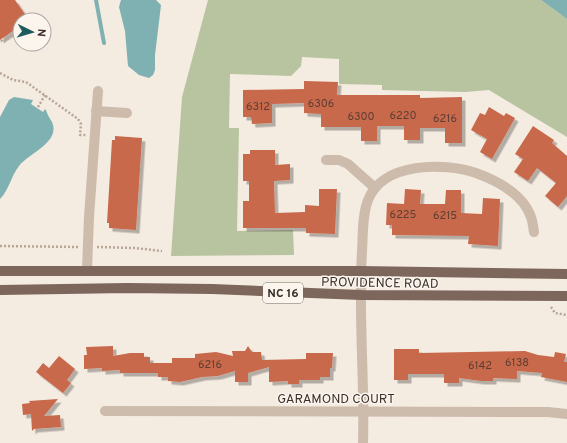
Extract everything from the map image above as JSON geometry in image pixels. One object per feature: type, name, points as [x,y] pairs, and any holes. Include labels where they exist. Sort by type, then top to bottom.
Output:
[{"type":"main road","name":"PROVIDENCE ROAD","points":[[0,271],[360,271],[567,274]]},
{"type":"main road","name":"PROVIDENCE ROAD","points":[[0,290],[136,288],[212,289],[361,295],[567,296]]},
{"type":"street","points":[[88,270],[89,217],[98,90]]},
{"type":"street","points":[[96,111],[127,113]]},
{"type":"street","points":[[326,160],[339,160],[348,164],[375,188]]},
{"type":"street","points":[[363,443],[364,411],[360,271],[365,211],[368,200],[375,188],[392,176],[406,170],[443,166],[465,170],[497,182],[516,194],[526,206],[532,218],[534,232]]},
{"type":"street","name":"GARAMOND COURT","points":[[106,411],[548,412],[567,414]]},
{"type":"path","points":[[0,40],[3,42],[12,36]]},
{"type":"path","points":[[0,73],[13,80],[26,82],[46,95],[78,119],[81,124],[80,135],[87,136]]},
{"type":"path","points":[[38,107],[46,95]]},
{"type":"path","points":[[550,302],[552,310],[555,313],[567,315]]},
{"type":"green space","points":[[208,0],[541,0],[567,19],[567,137],[489,90],[465,92],[382,90],[382,85],[339,84],[339,59],[302,57],[301,66],[291,76],[230,74],[229,128],[239,128],[237,231],[293,230],[294,255],[171,256],[182,97]]},
{"type":"water","points":[[121,0],[156,0],[161,5],[155,55],[155,70],[153,75],[149,78],[139,75],[128,66],[125,31],[119,7]]},
{"type":"water","points":[[541,0],[567,0],[567,19]]},
{"type":"water","points":[[14,97],[33,100],[31,104],[43,112],[45,109],[54,129],[52,135],[43,147],[19,166],[6,191],[0,199],[0,117],[9,100]]},
{"type":"building","points":[[0,0],[15,0],[23,12],[12,12],[12,32],[0,40]]},
{"type":"building","points":[[304,81],[338,82],[337,95],[420,95],[420,98],[462,97],[462,143],[445,143],[445,128],[420,128],[420,140],[404,140],[404,126],[377,126],[377,141],[361,141],[361,127],[321,127],[321,114],[304,113],[304,103],[272,104],[272,123],[252,124],[251,117],[243,117],[243,90],[304,89]]},
{"type":"building","points":[[489,107],[504,116],[506,113],[515,118],[492,159],[480,152],[487,139],[471,130],[480,113],[485,115]]},
{"type":"building","points":[[533,126],[554,140],[552,143],[567,156],[567,196],[558,207],[545,196],[556,183],[537,168],[528,181],[514,172],[523,159],[515,154]]},
{"type":"building","points":[[115,136],[142,138],[136,230],[109,228],[109,223],[107,223],[112,140],[115,140]]},
{"type":"building","points":[[250,150],[275,150],[275,165],[290,164],[290,180],[274,181],[275,213],[305,212],[305,205],[319,206],[319,189],[337,189],[335,234],[306,233],[306,228],[243,228],[243,201],[249,201],[249,181],[243,181],[243,154],[250,154]]},
{"type":"building","points":[[405,189],[421,190],[420,204],[445,204],[446,190],[461,190],[461,213],[482,214],[483,198],[500,199],[498,246],[468,244],[469,236],[392,235],[392,225],[386,225],[387,203],[404,204]]},
{"type":"building","points":[[113,346],[113,356],[130,353],[144,353],[144,357],[150,357],[150,363],[172,363],[172,358],[195,358],[195,354],[216,352],[233,356],[232,351],[245,351],[248,346],[252,352],[261,352],[262,360],[306,359],[306,353],[333,353],[330,377],[320,377],[320,380],[299,380],[299,384],[288,384],[288,381],[269,382],[269,367],[248,373],[248,382],[235,382],[235,371],[218,376],[202,377],[180,382],[168,381],[168,377],[158,377],[158,373],[120,373],[120,370],[102,371],[102,368],[84,369],[84,355],[87,355],[86,347]]},
{"type":"building","points":[[394,349],[419,349],[419,353],[525,351],[538,355],[554,357],[555,352],[566,354],[564,362],[567,362],[567,382],[541,377],[542,373],[517,371],[517,379],[493,378],[493,381],[459,378],[459,383],[444,383],[444,374],[408,374],[408,380],[394,380]]},
{"type":"building","points":[[59,356],[75,369],[67,380],[71,383],[63,393],[36,372],[43,363],[49,368]]},
{"type":"building","points":[[58,399],[44,416],[60,415],[61,427],[34,429],[32,431],[31,414],[23,415],[22,404],[30,403],[29,401]]},
{"type":"waterway","points":[[96,0],[104,43]]}]
